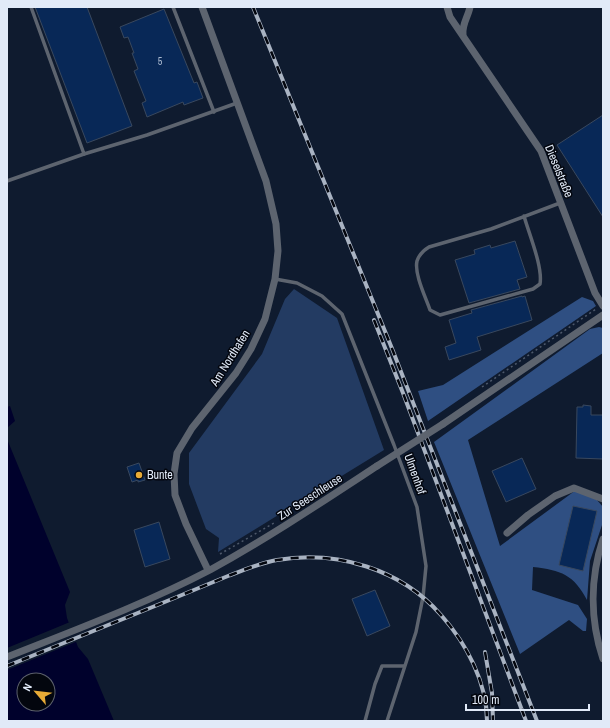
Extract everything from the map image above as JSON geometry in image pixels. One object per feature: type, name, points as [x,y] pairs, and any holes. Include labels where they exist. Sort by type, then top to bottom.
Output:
[{"type":"street","name":"Am Nordhafen","points":[[202,7],[266,181],[276,224],[278,251],[275,279],[265,319],[251,349],[236,373],[192,428],[177,453],[174,474],[175,495],[186,524],[208,570]]},
{"type":"street","name":"Dieselstraße","points":[[447,7],[450,17],[463,34],[541,151],[595,293],[603,305]]},
{"type":"street","points":[[463,34],[462,27],[469,13],[470,7]]},
{"type":"street","name":"Zur Seeschleuse","points":[[7,657],[146,600],[208,570],[265,539],[443,424],[603,315]]},
{"type":"street","points":[[507,533],[528,515],[555,496],[574,488],[603,499]]},
{"type":"street","points":[[603,538],[597,562],[593,597],[594,625],[603,659]]},
{"type":"lane","points":[[31,7],[84,154]]},
{"type":"lane","points":[[174,7],[214,112]]},
{"type":"lane","points":[[7,182],[84,154],[148,135],[238,102]]},
{"type":"lane","points":[[524,216],[538,264],[541,277],[540,284],[533,289],[440,315],[430,310],[418,273],[417,261],[423,251],[429,247],[491,228],[524,216],[560,203]]},
{"type":"lane","name":"Ulmenhof","points":[[275,279],[297,283],[322,296],[342,314],[417,507],[426,566],[423,597],[416,632],[387,721]]},
{"type":"lane","points":[[365,721],[375,684],[382,666],[404,666]]},
{"type":"path","points":[[477,391],[603,305]]},
{"type":"path","points":[[219,555],[274,523]]},
{"type":"shaded area","points":[[294,289],[337,318],[384,450],[218,552],[219,538],[206,529],[189,484],[189,453],[262,354],[285,299]]},
{"type":"shaded area","points":[[582,297],[593,301],[596,306],[428,421],[418,391],[443,385]]},
{"type":"shaded area","points":[[599,327],[603,328],[603,353],[468,440],[500,546],[576,490],[597,500],[603,507],[603,522],[590,561],[587,600],[572,579],[566,575],[551,570],[533,567],[532,590],[578,605],[587,619],[586,631],[583,631],[569,620],[520,654],[434,442],[590,329]]},
{"type":"shaded area","points":[[10,406],[15,421],[7,428],[7,407]]},
{"type":"shaded area","points":[[7,439],[70,592],[65,605],[67,618],[78,647],[88,659],[114,721],[7,721]]},
{"type":"pier","points":[[70,622],[78,641],[7,670],[7,648]]},
{"type":"building","points":[[35,7],[87,7],[132,126],[87,143]]},
{"type":"building","points":[[164,9],[194,83],[197,82],[203,98],[184,105],[183,102],[147,117],[142,103],[146,101],[134,71],[138,69],[132,53],[134,53],[128,37],[124,38],[120,27]]},
{"type":"building","points":[[603,115],[603,217],[557,145]]},
{"type":"building","points":[[515,241],[527,277],[517,280],[520,289],[469,303],[455,260],[475,254],[474,250],[490,245],[491,248]]},
{"type":"building","points":[[525,296],[532,320],[477,337],[481,350],[449,360],[445,347],[456,343],[449,320],[472,313],[471,310]]},
{"type":"building","points":[[583,405],[591,406],[591,415],[603,415],[603,459],[576,458],[577,407],[583,407]]},
{"type":"building","points":[[522,458],[536,489],[506,502],[492,471]]},
{"type":"building","points":[[139,463],[145,480],[132,482],[127,467]]},
{"type":"building","points":[[573,506],[597,511],[583,571],[559,565]]},
{"type":"building","points":[[159,522],[170,559],[145,567],[134,530]]},
{"type":"building","points":[[375,590],[390,626],[367,636],[352,599]]},
{"type":"railway","points":[[253,7],[391,346],[537,721]]},
{"type":"railway","points":[[374,320],[403,393],[526,721]]},
{"type":"railway","points":[[7,666],[252,567],[277,560],[322,558],[366,566],[407,586],[425,599],[450,626],[467,651],[479,678],[486,706],[487,721]]},
{"type":"railway","points":[[485,652],[492,693],[493,721]]},
{"type":"place","name":"Bunte","points":[[139,475]]}]
